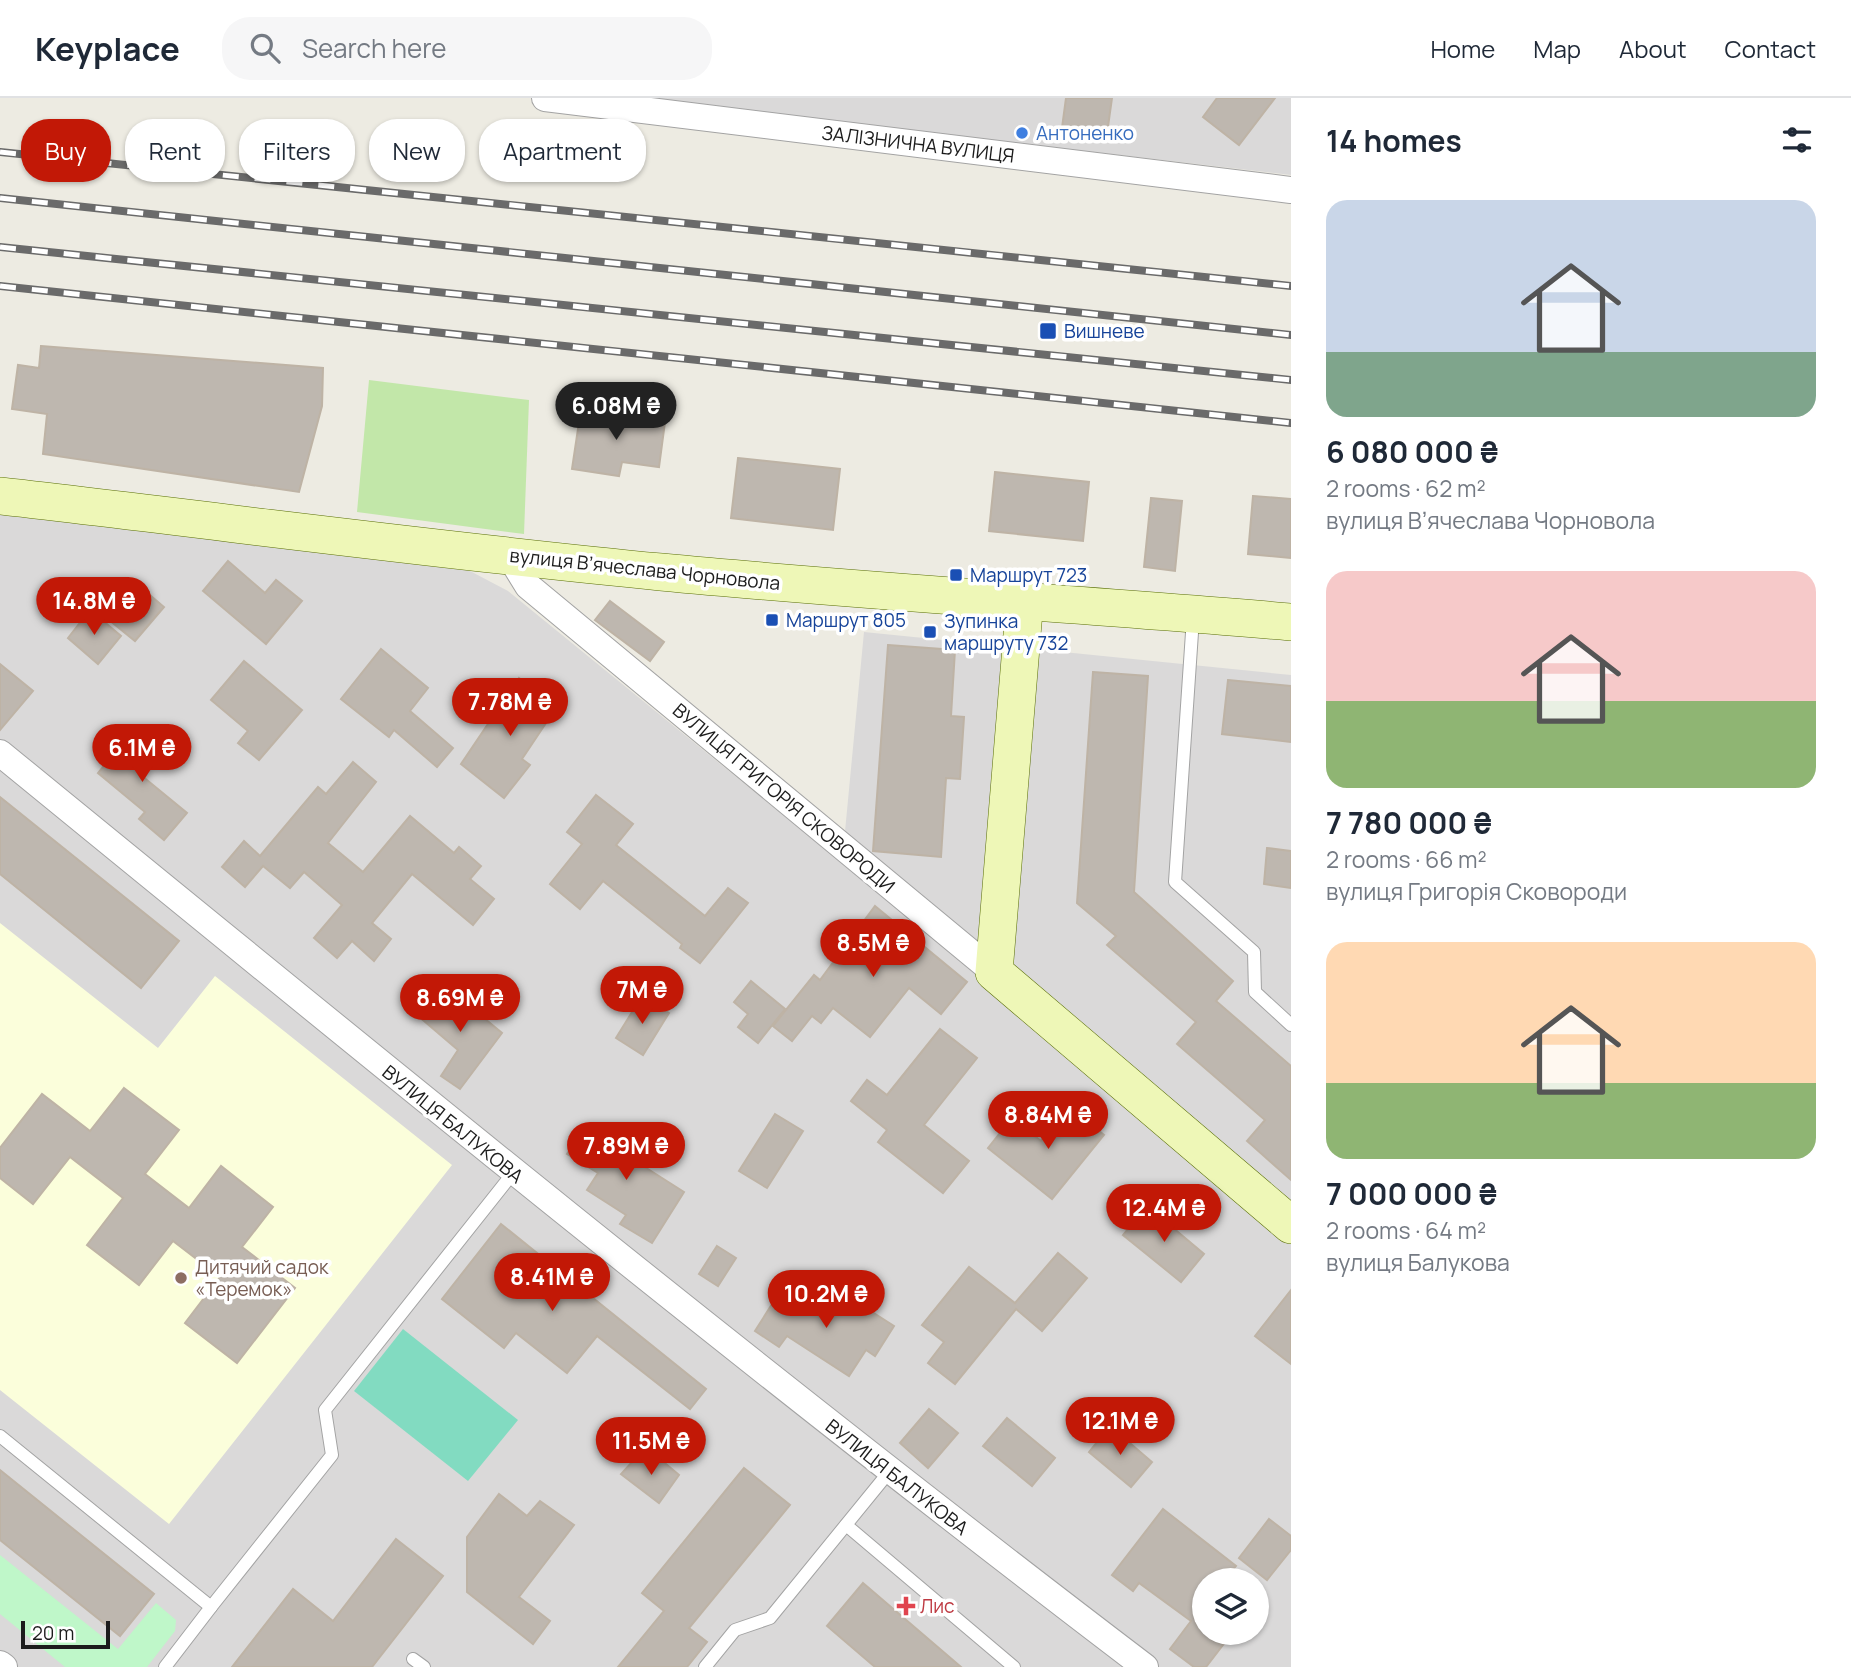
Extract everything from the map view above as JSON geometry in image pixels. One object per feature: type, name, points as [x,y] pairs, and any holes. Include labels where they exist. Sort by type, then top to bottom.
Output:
[{"type":"street","name":"ЗАЛІЗНИЧНА ВУЛИЦЯ","points":[[545,98],[1291,190]]},
{"type":"street","name":"вулиця Вʼячеслава Чорновола","points":[[0,496],[509,555],[956,598],[1025,599],[1291,622]]},
{"type":"street","name":"ВУЛИЦЯ ГРИГОРІЯ СКОВОРОДИ","points":[[509,555],[528,586],[994,972],[1291,1225]]},
{"type":"street","points":[[994,972],[1025,599]]},
{"type":"street","name":"ВУЛИЦЯ БАЛУКОВА","points":[[0,753],[513,1173],[889,1472],[1145,1667]]},
{"type":"lane","points":[[1194,614],[1175,882],[1254,952],[1255,992],[1291,1025]]},
{"type":"lane","points":[[165,1667],[332,1455],[325,1410],[513,1173]]},
{"type":"lane","points":[[0,1436],[211,1608]]},
{"type":"lane","points":[[705,1667],[735,1630],[770,1618],[889,1472]]},
{"type":"lane","points":[[846,1525],[1014,1667]]},
{"type":"shaded area","points":[[627,98],[1291,98],[1291,175]]},
{"type":"shaded area","points":[[0,512],[470,571],[508,591],[842,863],[864,632],[1291,675],[1291,1667],[0,1667]]},
{"type":"shaded area","name":"Дитячий садок «Теремок»","points":[[0,923],[158,1048],[215,976],[452,1165],[169,1524],[0,1390]]},
{"type":"green space","points":[[369,380],[529,400],[524,534],[357,512]]},
{"type":"green space","points":[[403,1329],[518,1420],[468,1481],[354,1391]]},
{"type":"green space","points":[[0,1555],[118,1649],[156,1603],[176,1620],[175,1631],[147,1667],[65,1667],[0,1614]]},
{"type":"building","points":[[1066,98],[1112,98],[1107,134],[1062,128]]},
{"type":"building","points":[[1217,98],[1275,98],[1239,145],[1203,117]]},
{"type":"building","points":[[41,346],[323,368],[322,406],[299,492],[43,454],[47,414],[12,409],[18,365],[39,368]]},
{"type":"building","points":[[581,409],[665,422],[659,467],[622,462],[619,476],[572,469]]},
{"type":"building","points":[[738,458],[840,469],[833,530],[731,518]]},
{"type":"building","points":[[995,472],[1089,482],[1083,541],[989,531]]},
{"type":"building","points":[[1253,496],[1291,499],[1291,558],[1248,554]]},
{"type":"building","points":[[1151,498],[1182,501],[1175,571],[1144,567]]},
{"type":"building","points":[[228,561],[265,593],[276,580],[302,601],[266,644],[203,591]]},
{"type":"building","points":[[137,584],[164,607],[135,641],[108,619]]},
{"type":"building","points":[[610,601],[664,642],[650,661],[595,620]]},
{"type":"building","points":[[90,610],[121,636],[98,664],[68,638]]},
{"type":"building","points":[[888,645],[955,650],[951,716],[964,717],[960,779],[946,778],[941,857],[873,851]]},
{"type":"building","points":[[381,649],[428,688],[410,711],[453,748],[437,767],[394,730],[389,737],[341,699]]},
{"type":"building","points":[[244,661],[302,710],[259,760],[238,743],[248,731],[211,700]]},
{"type":"building","points":[[0,664],[33,691],[0,730]]},
{"type":"building","points":[[1093,672],[1148,676],[1134,892],[1233,981],[1216,1001],[1291,1066],[1291,1180],[1247,1141],[1265,1120],[1177,1044],[1196,1022],[1107,945],[1116,936],[1077,903]]},
{"type":"building","points":[[519,678],[558,705],[522,759],[530,765],[504,798],[461,764]]},
{"type":"building","points":[[1228,680],[1291,686],[1291,742],[1222,734]]},
{"type":"building","points":[[133,730],[161,754],[142,776],[187,813],[164,840],[139,819],[145,812],[98,773]]},
{"type":"building","points":[[353,762],[376,782],[328,843],[363,872],[410,816],[454,853],[459,847],[481,866],[470,879],[494,899],[473,925],[412,874],[372,923],[391,939],[374,961],[352,941],[337,958],[314,938],[342,905],[304,872],[290,888],[263,866],[245,887],[222,867],[244,841],[260,856],[318,787],[326,794]]},
{"type":"building","points":[[596,795],[633,824],[616,845],[705,916],[728,888],[748,903],[700,963],[680,948],[682,944],[603,881],[580,909],[550,884],[582,844],[567,832]]},
{"type":"building","points":[[0,797],[179,941],[141,988],[0,874]]},
{"type":"building","points":[[1267,848],[1291,851],[1291,888],[1264,884]]},
{"type":"building","points":[[875,906],[967,982],[941,1014],[909,988],[870,1037],[833,1008],[821,1023],[812,1016],[792,1041],[773,1026],[814,975],[820,980]]},
{"type":"building","points":[[751,981],[785,1009],[758,1043],[738,1027],[748,1014],[734,1002]]},
{"type":"building","points":[[444,985],[502,1033],[460,1089],[441,1076],[458,1050],[418,1016]]},
{"type":"building","points":[[642,996],[669,1013],[643,1055],[616,1038]]},
{"type":"building","points":[[940,1029],[977,1058],[924,1125],[969,1161],[943,1193],[878,1142],[887,1130],[851,1101],[867,1080],[887,1095]]},
{"type":"building","points":[[124,1088],[179,1130],[145,1174],[189,1208],[221,1166],[273,1207],[242,1247],[295,1288],[237,1363],[185,1323],[220,1277],[173,1241],[139,1285],[87,1245],[123,1198],[70,1157],[33,1204],[0,1178],[0,1148],[42,1094],[90,1131]]},
{"type":"building","points":[[1069,1107],[1104,1135],[1052,1199],[988,1148],[1012,1118],[1041,1141]]},
{"type":"building","points":[[775,1114],[803,1131],[767,1188],[739,1171]]},
{"type":"building","points":[[608,1125],[637,1144],[629,1157],[684,1192],[652,1243],[620,1224],[626,1215],[587,1190],[598,1173],[567,1154],[583,1129],[599,1139]]},
{"type":"building","points":[[1147,1206],[1204,1254],[1181,1282],[1123,1235]]},
{"type":"building","points":[[501,1224],[706,1389],[690,1409],[597,1336],[567,1373],[516,1333],[504,1348],[442,1299]]},
{"type":"building","points":[[717,1246],[736,1258],[718,1286],[699,1274]]},
{"type":"building","points":[[1058,1253],[1087,1278],[1042,1331],[1016,1309],[955,1384],[928,1363],[944,1342],[922,1325],[969,1267],[1015,1303]]},
{"type":"building","points":[[781,1290],[823,1317],[836,1297],[862,1314],[866,1308],[894,1326],[875,1356],[866,1350],[849,1376],[787,1336],[779,1347],[755,1331]]},
{"type":"building","points":[[1291,1290],[1291,1364],[1255,1336]]},
{"type":"building","points":[[929,1409],[958,1433],[928,1468],[900,1443]]},
{"type":"building","points":[[1007,1418],[1055,1458],[1032,1486],[983,1446]]},
{"type":"building","points":[[1110,1426],[1152,1462],[1131,1487],[1089,1452]]},
{"type":"building","points":[[660,1459],[679,1475],[659,1503],[621,1474],[633,1461]]},
{"type":"building","points":[[744,1468],[790,1505],[689,1628],[707,1642],[687,1667],[618,1667],[664,1611],[642,1593]]},
{"type":"building","points":[[0,1470],[154,1594],[120,1636],[0,1540]]},
{"type":"building","points":[[499,1494],[527,1516],[540,1501],[574,1525],[519,1597],[550,1621],[533,1644],[467,1592],[467,1537]]},
{"type":"building","points":[[1163,1509],[1236,1566],[1192,1568],[1192,1645],[1223,1645],[1206,1667],[1194,1667],[1170,1649],[1191,1621],[1139,1583],[1133,1591],[1112,1575]]},
{"type":"building","points":[[1269,1519],[1291,1536],[1291,1550],[1269,1578],[1269,1568],[1252,1568],[1239,1558]]},
{"type":"building","points":[[396,1539],[443,1576],[372,1667],[232,1667],[293,1589],[333,1621]]},
{"type":"building","points":[[863,1583],[961,1667],[875,1667],[827,1626]]},
{"type":"railway","points":[[0,152],[1291,286]]},
{"type":"railway","points":[[0,198],[1291,335]]},
{"type":"railway","points":[[0,247],[1291,380]]},
{"type":"railway","points":[[0,286],[1291,423]]},
{"type":"place","name":"Антоненко","points":[[1022,133]]},
{"type":"place","name":"Вишневе","points":[[1048,331]]},
{"type":"place","name":"Маршрут 723","points":[[956,575]]},
{"type":"place","name":"Маршрут 805","points":[[772,620]]},
{"type":"place","name":"Зупинка маршруту 732","points":[[930,632]]},
{"type":"place","name":"Дитячий садок «Теремок»","points":[[181,1278]]},
{"type":"place","name":"Лис","points":[[906,1606]]}]
